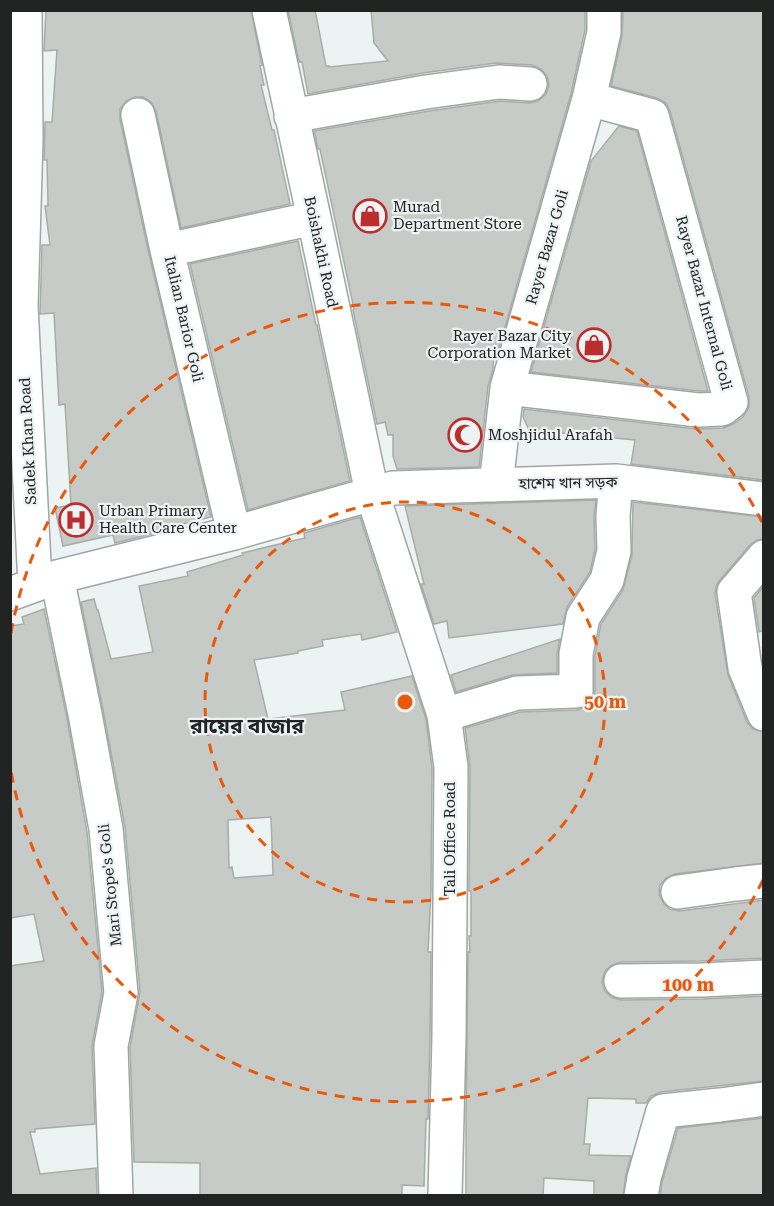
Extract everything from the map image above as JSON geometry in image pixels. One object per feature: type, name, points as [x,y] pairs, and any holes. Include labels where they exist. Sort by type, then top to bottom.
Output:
[{"type":"street","name":"Sadek Khan Road","points":[[25,10],[26,140],[21,306],[34,585]]},
{"type":"street","name":"Boishakhi Road","points":[[269,10],[372,493]]},
{"type":"street","name":"Rayer Bazar Goli","points":[[496,485],[507,388],[589,99],[604,32],[604,10]]},
{"type":"street","points":[[291,116],[426,92],[499,82],[530,84]]},
{"type":"street","name":"Rayer Bazar Internal Goli","points":[[507,388],[698,410],[722,409],[731,402],[652,116],[589,99]]},
{"type":"street","points":[[138,115],[167,250]]},
{"type":"street","name":"Italian Barior Goli","points":[[234,533],[167,250],[314,218]]},
{"type":"street","name":"হাশেম খান সড়ক","points":[[34,585],[234,533],[393,488],[616,481],[764,499]]},
{"type":"street","points":[[444,716],[517,693],[576,691],[576,654],[583,618],[607,580],[614,551],[616,481]]},
{"type":"street","name":"Tali Office Road","points":[[372,493],[444,716],[451,767],[445,1196]]},
{"type":"street","points":[[764,557],[734,592],[745,669],[764,714]]},
{"type":"street","name":"Mari Stope's Goli","points":[[34,585],[85,714],[106,830],[121,993],[111,1046],[116,1196]]},
{"type":"street","points":[[678,892],[764,881]]},
{"type":"street","points":[[621,981],[764,977]]},
{"type":"street","points":[[641,1196],[663,1111],[764,1099]]},
{"type":"building","points":[[46,10],[251,10],[262,65],[260,66],[264,85],[261,85],[272,130],[274,130],[290,204],[181,228],[156,111],[151,102],[143,97],[135,97],[126,101],[120,109],[120,119],[149,254],[211,517],[115,543],[113,535],[63,546],[55,508],[71,505],[65,404],[59,405],[54,313],[40,314],[42,245],[50,245],[45,206],[48,206],[47,160],[44,160],[45,122],[52,122],[57,50],[44,51]]},
{"type":"building","points":[[288,10],[315,10],[326,66],[329,67],[388,61],[374,43],[371,10],[585,10],[585,30],[571,94],[496,359],[494,354],[479,467],[397,469],[393,456],[393,435],[388,435],[385,422],[377,424],[320,149],[318,149],[314,131],[500,101],[529,103],[538,101],[546,94],[549,85],[547,76],[541,69],[532,65],[496,63],[423,73],[308,94]]},
{"type":"building","points":[[623,10],[764,10],[764,480],[631,464],[635,440],[529,430],[523,417],[524,409],[696,429],[723,428],[743,417],[749,407],[749,397],[670,111],[666,103],[657,98],[611,86],[622,36]]},
{"type":"building","points":[[619,126],[637,131],[708,391],[531,372],[591,161]]},
{"type":"building","points":[[298,241],[350,481],[248,510],[190,264]]},
{"type":"building","points":[[596,500],[595,549],[590,572],[567,607],[563,624],[449,638],[447,621],[434,624],[421,584],[424,584],[405,506]]},
{"type":"building","points":[[633,502],[764,517],[764,539],[757,540],[750,545],[720,580],[715,594],[728,675],[747,722],[753,729],[764,732],[764,863],[675,874],[666,878],[660,885],[659,894],[664,904],[670,909],[680,911],[764,900],[764,958],[621,962],[605,971],[602,982],[605,991],[611,997],[621,1000],[764,996],[764,1081],[661,1092],[651,1096],[646,1103],[636,1103],[636,1099],[588,1098],[584,1144],[590,1144],[589,1155],[631,1156],[623,1196],[594,1196],[594,1181],[544,1178],[543,1196],[466,1196],[468,952],[470,952],[469,936],[471,936],[471,891],[469,891],[470,767],[465,728],[520,712],[577,710],[586,707],[592,701],[595,691],[595,656],[601,624],[623,590],[632,555]]},
{"type":"building","points":[[360,517],[397,632],[362,640],[361,634],[322,640],[323,646],[298,651],[298,653],[254,660],[268,719],[345,710],[341,692],[412,676],[426,719],[432,768],[428,952],[431,952],[430,1037],[424,1186],[402,1185],[402,1196],[200,1196],[200,1163],[134,1162],[130,1047],[140,992],[125,827],[81,602],[94,599],[111,659],[153,652],[139,586],[188,576],[187,572],[243,555],[242,553],[305,538],[304,533]],"holes":[[[271,817],[273,875],[234,878],[232,867],[229,868],[228,820]]]},
{"type":"building","points":[[764,586],[764,630],[759,632],[754,598]]},
{"type":"building","points":[[44,609],[67,718],[87,832],[102,992],[92,1046],[95,1124],[35,1129],[35,1132],[30,1132],[40,1174],[96,1168],[97,1196],[10,1196],[10,966],[44,961],[34,914],[10,918],[10,626],[24,624],[22,617]]},
{"type":"building","points":[[560,639],[557,673],[512,675],[456,692],[451,675]]},
{"type":"building","points":[[764,1118],[764,1196],[660,1196],[678,1128]]},
{"type":"place","name":"Murad Department Store","points":[[370,216]]},
{"type":"place","name":"Rayer Bazar City Corporation Market","points":[[594,345]]},
{"type":"place","name":"Moshjidul Arafah","points":[[465,435]]},
{"type":"place","name":"Urban Primary Health Care Center","points":[[76,520]]},
{"type":"district","name":"রায়ের বাজার","points":[[247,726]]}]
